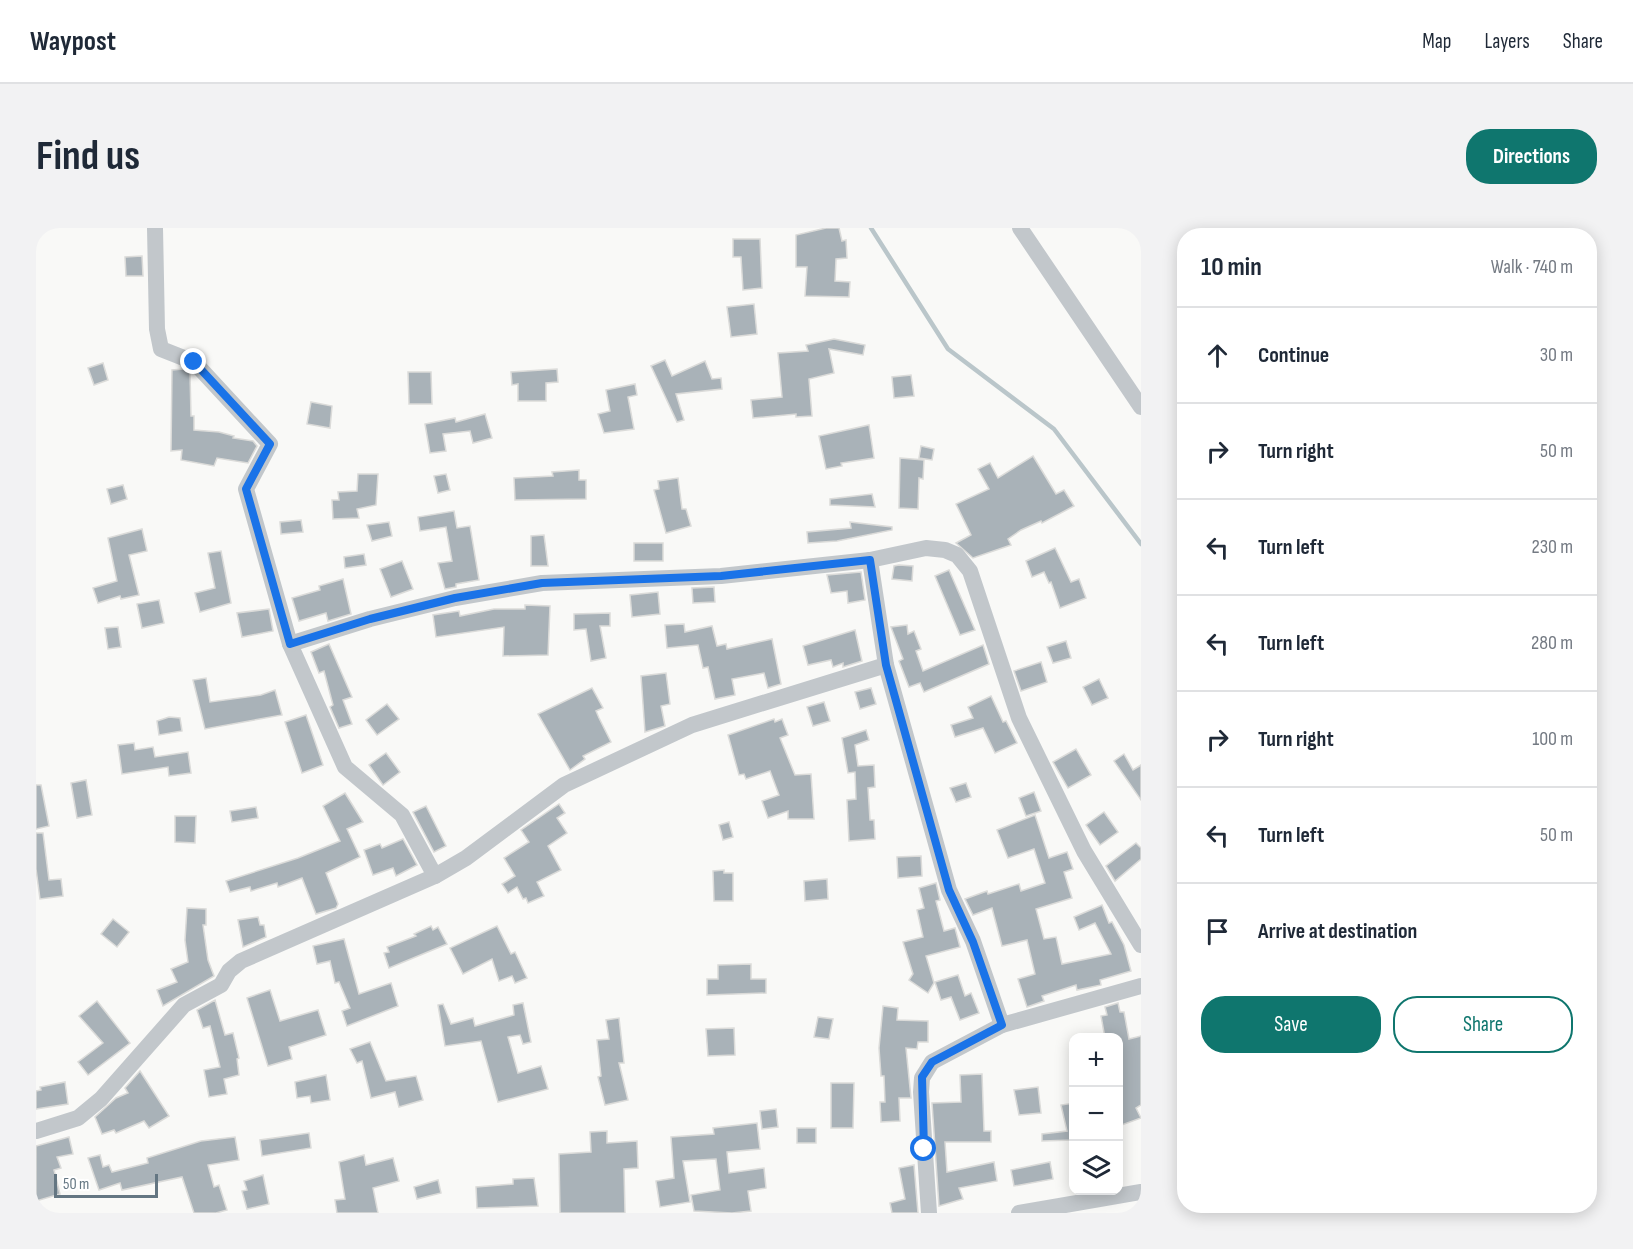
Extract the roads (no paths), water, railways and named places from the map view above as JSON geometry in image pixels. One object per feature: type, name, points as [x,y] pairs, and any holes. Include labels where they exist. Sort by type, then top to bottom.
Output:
[{"type":"street","points":[[155,228],[157,329],[161,349],[194,362],[270,444],[246,489],[290,644],[345,767],[402,815],[435,876]]},
{"type":"street","points":[[1020,228],[1141,407]]},
{"type":"street","points":[[290,644],[370,619],[444,601],[542,583],[721,576],[870,560],[926,548],[945,550],[957,555],[970,571],[1019,718],[1084,851],[1141,945]]},
{"type":"street","points":[[870,560],[886,665],[949,890],[973,942],[1002,1025]]},
{"type":"street","points":[[36,1131],[78,1118],[101,1099],[184,1005],[221,985],[229,971],[241,960],[435,876],[466,858],[564,785],[692,725],[886,665]]},
{"type":"street","points":[[929,1213],[922,1077],[932,1062],[1002,1025],[1141,986]]},
{"type":"street","points":[[1019,1213],[1141,1192]]},
{"type":"waterway","points":[[871,228],[948,349],[1054,429],[1141,544]]}]
